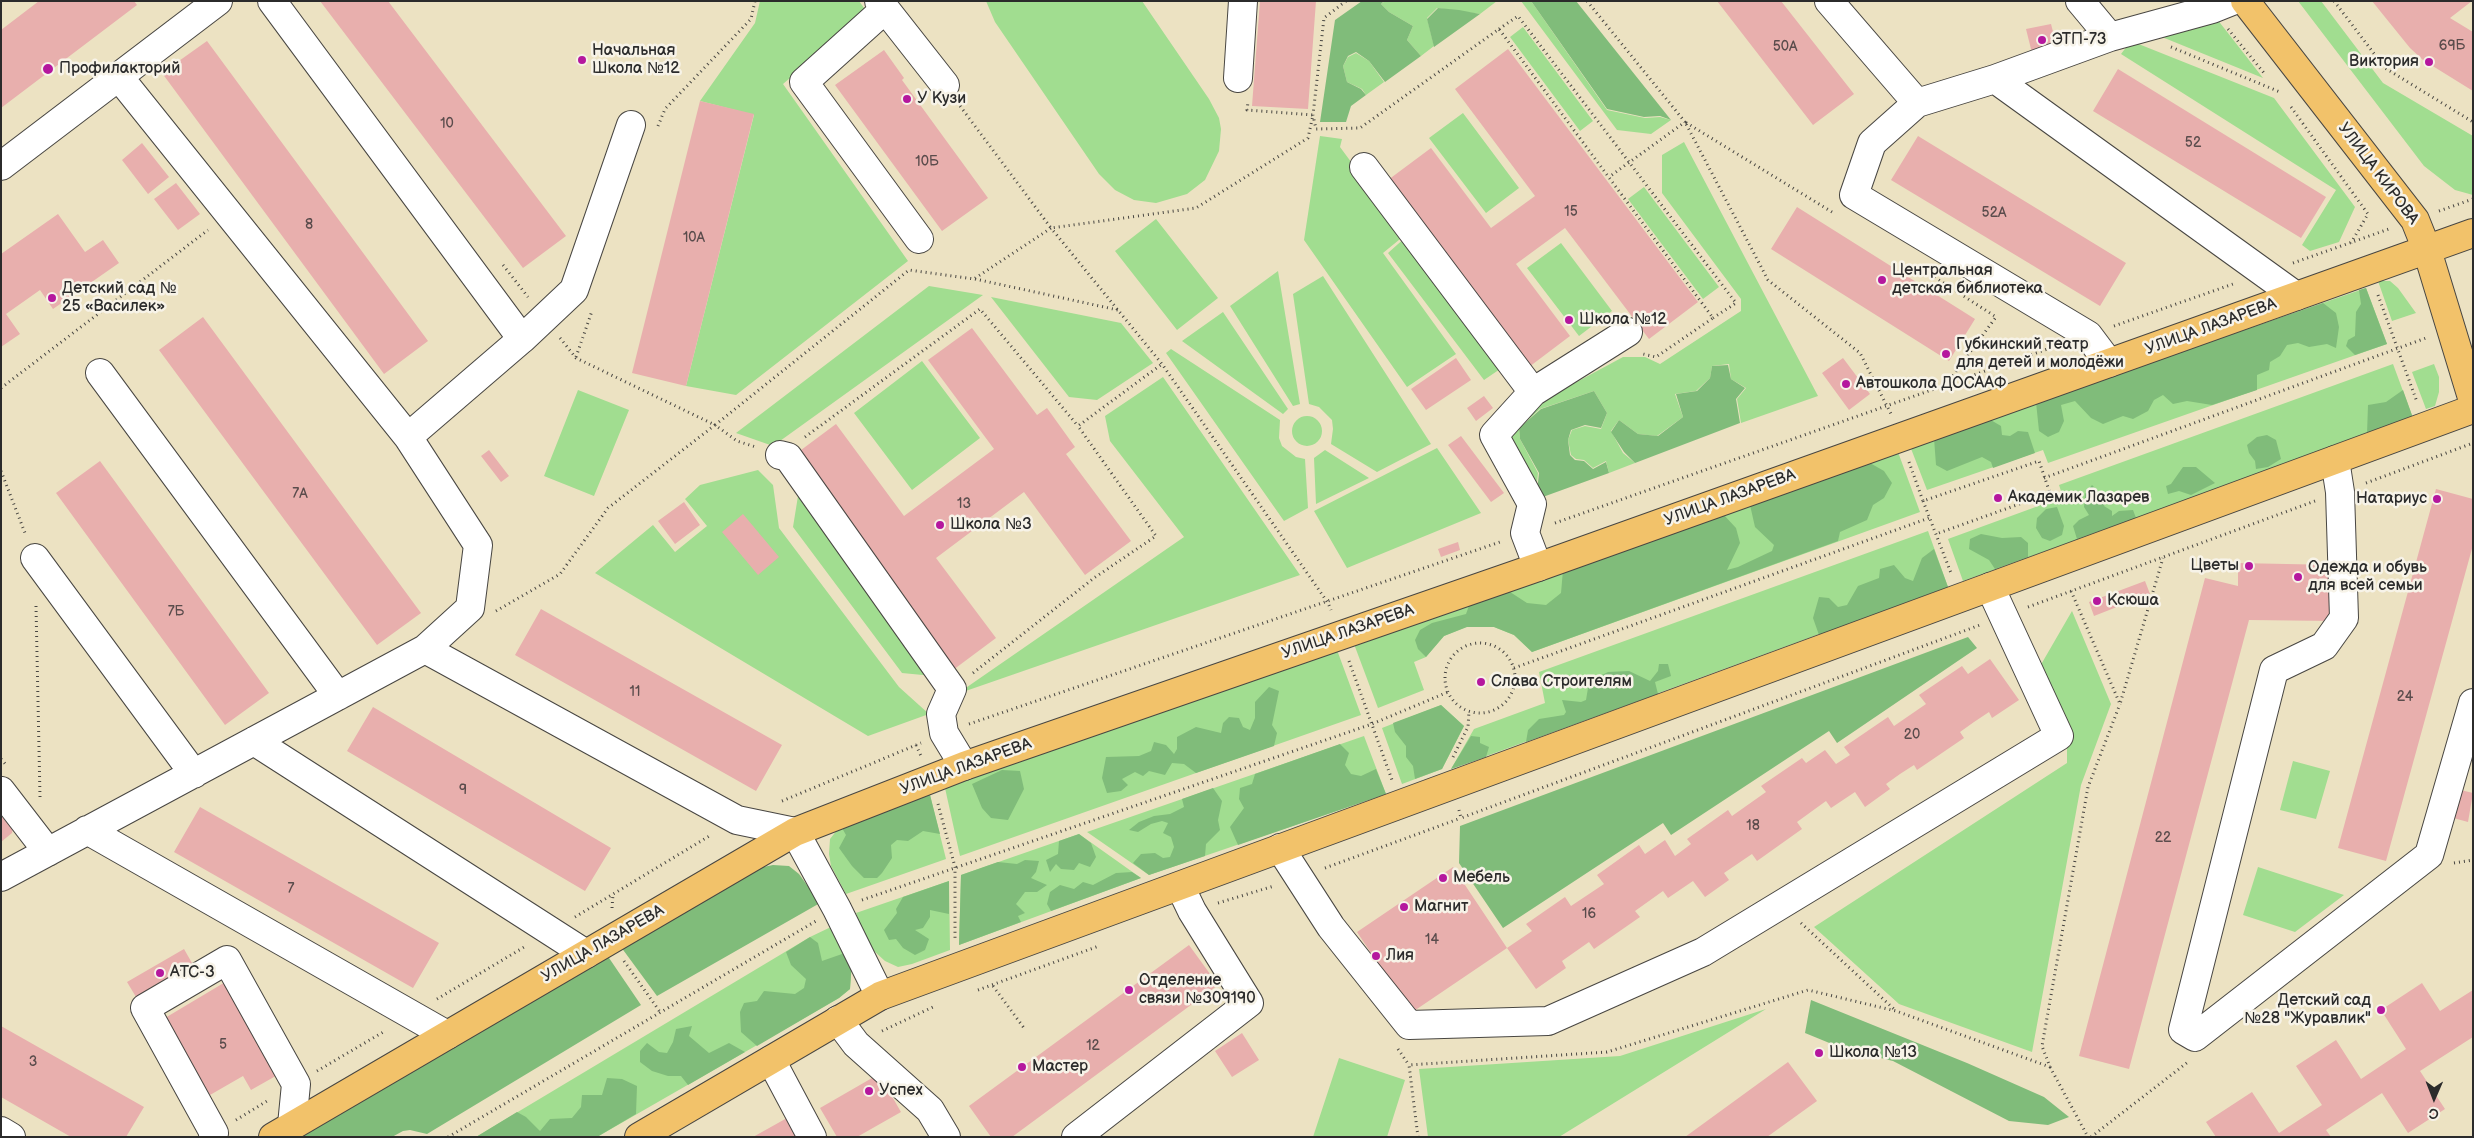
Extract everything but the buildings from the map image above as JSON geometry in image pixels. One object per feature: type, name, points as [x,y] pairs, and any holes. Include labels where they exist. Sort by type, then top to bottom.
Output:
[{"type":"main road","name":"УЛИЦА КИРОВА","points":[[2245,1],[2415,220],[2427,250],[2473,401]]},
{"type":"main road","name":"УЛИЦА ЛАЗАРЕВА","points":[[282,1131],[795,832],[964,766],[1339,634],[1538,567],[2473,233]]},
{"type":"main road","points":[[639,1137],[880,996],[2473,409]]},
{"type":"street","points":[[1,166],[218,1]]},
{"type":"street","points":[[272,1],[522,338]]},
{"type":"street","points":[[1243,1],[1243,89]]},
{"type":"street","points":[[1828,1],[1917,103]]},
{"type":"street","points":[[2080,1],[2110,37]]},
{"type":"street","points":[[919,239],[804,82],[882,5],[945,85]]},
{"type":"street","points":[[2110,363],[2088,335],[1854,195],[1872,143],[1917,103],[1995,78],[2110,37],[2222,5]]},
{"type":"street","points":[[1,877],[425,649],[470,608],[478,545],[408,437],[118,77]]},
{"type":"street","points":[[1995,78],[2262,274],[2296,296]]},
{"type":"street","points":[[408,437],[574,290],[631,125]]},
{"type":"street","points":[[1364,167],[1533,392]]},
{"type":"street","points":[[1538,567],[1525,533],[1532,504],[1494,434],[1533,392],[1633,343]]},
{"type":"street","points":[[100,373],[338,696]]},
{"type":"street","points":[[780,455],[788,458],[952,689],[941,714],[944,733],[964,766]]},
{"type":"street","points":[[2335,460],[2340,492],[2344,618],[2324,646],[2274,670],[2183,1030],[2195,1038],[2429,856],[2473,703]]},
{"type":"street","points":[[34,558],[194,774]]},
{"type":"street","points":[[1280,848],[1331,927],[1409,1025],[1548,1021],[1703,952],[2059,736],[1990,587]]},
{"type":"street","points":[[425,649],[737,820],[795,832],[837,909],[880,996]]},
{"type":"street","points":[[254,741],[586,954]]},
{"type":"street","points":[[1,791],[48,852]]},
{"type":"street","points":[[87,830],[448,1035]]},
{"type":"street","points":[[1076,1137],[1249,1003],[1192,911],[1180,886]]},
{"type":"street","points":[[214,1135],[145,1008],[228,960],[296,1084],[282,1131]]},
{"type":"street","points":[[838,1020],[856,1044],[930,1110],[946,1137]]},
{"type":"street","points":[[770,1060],[812,1137]]},
{"type":"street","points":[[1,1131],[11,1137]]},
{"type":"path","points":[[658,128],[665,109],[751,19],[755,1]]},
{"type":"path","points":[[974,279],[1051,228],[1196,208],[1308,138],[1313,115],[1324,18],[1346,1]]},
{"type":"path","points":[[1587,1],[1685,122],[1768,280],[1860,353],[1887,406]]},
{"type":"path","points":[[2334,1],[2385,68],[2473,122]]},
{"type":"path","points":[[2222,5],[2267,76]]},
{"type":"path","points":[[1313,115],[1316,129],[1360,128],[1518,16],[1736,303],[1656,357],[1633,343]]},
{"type":"path","points":[[1499,29],[1713,318]]},
{"type":"path","points":[[2164,44],[2280,92]]},
{"type":"path","points":[[2274,84],[2368,214],[2351,242]]},
{"type":"path","points":[[945,85],[1051,228],[1162,364],[1328,603],[1396,789]]},
{"type":"path","points":[[1243,89],[1247,110],[1313,115]]},
{"type":"path","points":[[1609,177],[1631,163],[1685,122]]},
{"type":"path","points":[[1685,122],[1837,215]]},
{"type":"path","points":[[214,1135],[737,820],[944,733],[1328,603],[2473,199]]},
{"type":"path","points":[[1,388],[229,214]]},
{"type":"path","points":[[2351,242],[2370,270],[2426,426],[2426,460]]},
{"type":"path","points":[[1921,269],[1996,317],[1946,385]]},
{"type":"path","points":[[596,302],[576,358],[715,425],[909,270],[974,279],[1118,310]]},
{"type":"path","points":[[2044,478],[2451,329]]},
{"type":"path","points":[[952,689],[1094,578],[1156,536],[1078,426],[1162,364]]},
{"type":"path","points":[[1900,438],[1923,501],[1936,534],[2050,493],[2039,461],[1923,501]]},
{"type":"path","points":[[1192,911],[1300,877],[2473,442]]},
{"type":"path","points":[[1,471],[34,558],[40,801]]},
{"type":"path","points":[[1514,668],[1930,518]]},
{"type":"path","points":[[2088,1137],[2050,1067],[2042,1046],[2088,787],[2120,704],[2163,558]]},
{"type":"path","points":[[2071,591],[2120,704]]},
{"type":"path","points":[[1478,643],[1496,646],[1510,659],[1514,668],[1516,677],[1511,696],[1497,709],[1488,712],[1469,711],[1453,700],[1448,692],[1445,673],[1448,664],[1460,649],[1468,645],[1478,643]]},
{"type":"path","points":[[448,1137],[837,909],[1372,724],[1448,692]]},
{"type":"path","points":[[916,745],[931,778],[955,867],[954,968]]},
{"type":"path","points":[[1451,785],[1461,818]]},
{"type":"path","points":[[1781,905],[1896,1011]]},
{"type":"path","points":[[974,991],[993,986],[1102,945]]},
{"type":"path","points":[[993,986],[1024,1028]]},
{"type":"path","points":[[1418,1137],[1409,1065],[1607,1052],[1808,990],[1896,1011],[2050,1067]]},
{"type":"path","points":[[856,1044],[937,1005]]},
{"type":"green space","points":[[760,1],[859,1],[867,12],[783,84],[908,261],[736,395],[686,386],[754,115],[700,101],[755,23]]},
{"type":"green space","points":[[986,1],[1142,1],[1209,99],[1219,118],[1221,129],[1219,151],[1205,180],[1187,194],[1156,203],[1134,200],[1115,190],[1099,174],[995,22]]},
{"type":"green space","points":[[1362,1],[1384,1],[1381,4],[1389,12],[1413,26],[1407,40],[1421,56],[1385,82],[1369,61],[1356,52],[1348,56],[1343,66],[1347,82],[1361,89],[1366,95],[1351,106],[1346,122],[1320,122],[1335,20]]},
{"type":"green space","points":[[1385,1],[1497,1],[1480,14],[1437,8],[1427,18],[1434,46],[1421,56],[1407,40],[1413,26],[1389,12],[1381,4]]},
{"type":"green space","points":[[1521,1],[1531,1],[1607,110],[1645,118],[1660,117],[1671,120],[1651,134],[1617,130]]},
{"type":"green space","points":[[1531,1],[1576,1],[1671,120],[1660,116],[1644,117],[1607,109]]},
{"type":"green space","points":[[2298,1],[2321,1],[2383,83],[2473,136],[2473,195],[2455,190],[2424,166]]},
{"type":"green space","points":[[1438,8],[1480,14],[1434,47],[1427,19]]},
{"type":"green space","points":[[2217,19],[2263,78],[2157,35]]},
{"type":"green space","points":[[1523,27],[1593,121],[1580,131],[1510,37]]},
{"type":"green space","points":[[2131,41],[2274,98],[2355,207],[2339,242],[2310,251],[2302,245],[2336,190],[2121,54]]},
{"type":"green space","points":[[1356,53],[1369,61],[1384,82],[1366,95],[1362,89],[1347,82],[1343,66],[1348,57]]},
{"type":"green space","points":[[1463,113],[1519,188],[1486,213],[1429,138]]},
{"type":"green space","points":[[1320,136],[1342,139],[1340,147],[1405,235],[1383,253],[1456,354],[1407,387],[1304,240]]},
{"type":"green space","points":[[1684,142],[1818,396],[1741,423],[1737,399],[1746,388],[1731,379],[1729,364],[1712,366],[1710,378],[1696,391],[1675,394],[1683,417],[1657,436],[1638,434],[1619,420],[1611,431],[1623,453],[1635,463],[1609,473],[1606,461],[1593,468],[1584,460],[1576,459],[1571,455],[1568,440],[1572,430],[1585,426],[1601,429],[1607,413],[1594,391],[1540,409],[1519,428],[1520,439],[1538,473],[1536,492],[1505,436],[1534,405],[1623,357],[1645,357],[1660,364],[1741,311],[1741,299],[1662,193],[1662,155]]},
{"type":"green space","points":[[1644,187],[1719,287],[1703,299],[1628,199]]},
{"type":"green space","points":[[1156,219],[1218,298],[1177,330],[1115,251]]},
{"type":"green space","points":[[1407,236],[1506,365],[1484,380],[1388,253]]},
{"type":"green space","points":[[1561,243],[1612,311],[1579,336],[1527,268]]},
{"type":"green space","points":[[1278,271],[1300,404],[1293,406],[1230,306]]},
{"type":"green space","points":[[1323,276],[1431,444],[1377,472],[1331,444],[1332,420],[1319,407],[1309,404],[1293,294]]},
{"type":"green space","points":[[2378,281],[2390,281],[2398,288],[2416,313],[2392,321]]},
{"type":"green space","points":[[929,286],[983,295],[773,446],[736,433]]},
{"type":"green space","points":[[2366,288],[2387,344],[2048,463],[2043,450],[1927,490],[1910,446]]},
{"type":"green space","points":[[2366,288],[2387,344],[2355,355],[2346,346],[2348,340],[2355,336],[2356,312],[2361,304],[2359,290]]},
{"type":"green space","points":[[991,297],[1121,323],[1153,363],[1097,400],[1069,397]]},
{"type":"green space","points":[[2323,303],[2336,313],[2339,327],[2336,348],[2327,344],[2309,347],[2298,343],[2287,345],[2280,356],[2270,362],[2269,370],[2257,375],[2257,390],[2212,405],[2187,401],[2173,404],[2163,395],[2154,400],[2148,411],[2133,419],[2123,416],[2103,424],[2091,418],[2075,401],[2061,405],[2064,421],[2059,432],[2048,437],[2039,431],[2036,402]]},
{"type":"green space","points":[[1223,312],[1288,409],[1283,414],[1182,341]]},
{"type":"green space","points":[[1171,349],[1280,420],[1279,438],[1282,446],[1296,457],[1305,459],[1308,508],[1284,521],[1166,353]]},
{"type":"green space","points":[[922,361],[980,438],[912,490],[854,413]]},
{"type":"green space","points":[[2393,364],[2413,418],[1963,581],[1948,539],[2063,497],[2059,485]]},
{"type":"green space","points":[[2434,364],[2439,377],[2439,392],[2435,406],[2426,409],[2412,372]]},
{"type":"green space","points":[[1728,365],[1731,379],[1745,388],[1736,399],[1740,423],[1635,463],[1624,452],[1611,432],[1619,420],[1638,434],[1658,436],[1683,417],[1676,394],[1697,391],[1710,378],[1712,366]]},
{"type":"green space","points":[[1163,377],[1300,575],[957,694],[1184,537],[1110,441],[1105,416]]},
{"type":"green space","points":[[578,390],[629,410],[594,496],[544,476]]},
{"type":"green space","points":[[2403,390],[2413,418],[2367,434],[2368,405],[2386,402]]},
{"type":"green space","points":[[1594,391],[1607,413],[1601,428],[1585,425],[1571,430],[1568,440],[1570,455],[1575,460],[1584,461],[1593,469],[1606,462],[1609,473],[1540,498],[1537,492],[1539,473],[1520,439],[1519,428],[1541,409]]},
{"type":"green space","points":[[1307,416],[1313,417],[1321,425],[1321,437],[1313,445],[1307,446],[1301,445],[1293,437],[1292,431],[1293,425],[1301,417]]},
{"type":"green space","points":[[1989,419],[2001,426],[2002,435],[2010,436],[2018,431],[2028,432],[2035,453],[1993,468],[1991,462],[1982,457],[1947,471],[1936,465],[1934,438]]},
{"type":"green space","points":[[2267,435],[2276,440],[2281,459],[2268,467],[2256,469],[2255,461],[2249,453],[2247,445],[2257,437]]},
{"type":"green space","points":[[1437,448],[1481,513],[1347,568],[1314,511]]},
{"type":"green space","points":[[1325,450],[1369,478],[1316,504],[1314,458]]},
{"type":"green space","points":[[1898,452],[1920,512],[1532,652],[1514,635],[1494,627],[1466,627],[1444,636],[1426,657],[1414,662],[1424,690],[1378,708],[1354,644]]},
{"type":"green space","points":[[1870,463],[1884,471],[1892,483],[1884,498],[1873,505],[1867,520],[1840,532],[1838,541],[1532,652],[1514,635],[1494,627],[1467,627],[1444,636],[1426,657],[1418,649],[1415,640],[1420,630],[1432,623],[1466,614],[1470,603],[1507,590],[1527,603],[1546,605],[1561,593],[1563,570],[1723,514],[1736,528],[1740,543],[1727,570],[1738,567],[1772,551],[1774,545],[1755,527],[1750,505]]},
{"type":"green space","points":[[2183,467],[2196,467],[2215,483],[2191,495],[2179,491],[2168,494],[2166,486],[2171,484]]},
{"type":"green space","points":[[758,470],[773,485],[779,528],[899,687],[929,714],[868,736],[595,573],[653,525],[675,552],[707,526],[685,499],[700,485]]},
{"type":"green space","points":[[2092,485],[2106,499],[2104,506],[2112,511],[2112,516],[2119,511],[2133,510],[2136,518],[2077,539],[2073,526],[2079,520],[2089,515],[2084,507],[2085,494]]},
{"type":"green space","points":[[801,493],[933,676],[902,673],[793,527],[798,496]]},
{"type":"green space","points":[[2057,507],[2064,526],[2062,535],[2050,541],[2042,538],[2036,528],[2037,518],[2046,509]]},
{"type":"green space","points":[[1928,531],[1948,587],[1451,769],[1474,729],[1545,703],[1539,672]]},
{"type":"green space","points":[[1981,534],[2002,538],[2021,537],[2028,543],[2028,557],[1995,569],[1989,560],[1969,549],[1970,539]]},
{"type":"green space","points":[[1934,549],[1948,587],[1819,635],[1813,618],[1819,597],[1829,598],[1838,607],[1847,605],[1858,586],[1879,578],[1880,569],[1894,565],[1905,578],[1913,581],[1922,558]]},
{"type":"green space","points":[[2072,611],[2111,704],[2081,785],[2032,1052],[1899,1004],[1814,927],[2067,763],[2067,718],[2039,668]]},
{"type":"green space","points":[[1968,637],[1977,648],[1837,743],[1829,731],[1671,835],[1663,823],[1503,928],[1459,863],[1460,826]]},
{"type":"green space","points":[[1337,650],[1361,715],[960,856],[945,788]]},
{"type":"green space","points":[[1659,664],[1668,664],[1671,676],[1655,682],[1658,694],[1526,742],[1528,730],[1539,719],[1564,715],[1566,712],[1562,700],[1581,702],[1586,700],[1588,688],[1585,679],[1608,672],[1629,671],[1650,681],[1658,671]]},
{"type":"green space","points":[[1269,687],[1279,691],[1272,725],[1277,733],[1274,746],[1196,773],[1184,764],[1172,763],[1165,775],[1149,771],[1143,776],[1135,772],[1122,779],[1128,785],[1121,791],[1107,793],[1102,778],[1106,757],[1139,756],[1151,751],[1154,742],[1166,745],[1174,754],[1177,749],[1177,737],[1196,727],[1221,733],[1223,723],[1229,717],[1239,718],[1243,727],[1250,730],[1255,718],[1255,702]]},
{"type":"green space","points":[[1441,705],[1464,726],[1442,769],[1402,784],[1382,728]]},
{"type":"green space","points":[[1441,705],[1464,726],[1442,769],[1415,779],[1413,766],[1406,757],[1406,746],[1395,732],[1393,723]]},
{"type":"green space","points":[[1364,736],[1386,794],[1149,875],[1087,832]]},
{"type":"green space","points":[[1471,736],[1480,737],[1480,743],[1489,747],[1486,757],[1451,769]]},
{"type":"green space","points":[[1340,744],[1349,753],[1345,765],[1351,774],[1361,776],[1376,769],[1386,794],[1238,845],[1230,827],[1244,808],[1239,799],[1240,788],[1252,784],[1255,774]]},
{"type":"green space","points":[[2293,761],[2330,771],[2316,819],[2280,810]]},
{"type":"green space","points":[[1002,770],[1020,771],[1024,789],[1008,820],[991,818],[982,808],[972,784]]},
{"type":"green space","points":[[1213,788],[1222,801],[1218,820],[1220,830],[1206,844],[1205,856],[1149,875],[1133,863],[1141,854],[1155,853],[1163,858],[1170,857],[1174,847],[1171,837],[1163,833],[1168,823],[1162,821],[1151,824],[1138,832],[1129,830],[1139,822],[1154,816],[1170,814],[1184,807],[1182,799]]},
{"type":"green space","points":[[930,795],[946,859],[846,894],[831,866],[829,854],[830,839],[837,830]]},
{"type":"green space","points":[[930,795],[940,834],[923,831],[908,841],[897,840],[891,845],[892,858],[882,873],[877,878],[864,878],[852,866],[839,848],[846,835],[842,828]]},
{"type":"green space","points":[[1079,834],[1141,878],[959,945],[961,875]]},
{"type":"green space","points":[[1079,834],[1091,843],[1096,857],[1090,867],[1079,863],[1074,870],[1061,869],[1056,864],[1050,872],[1046,860],[1058,854],[1059,841]]},
{"type":"green space","points":[[1025,860],[1039,861],[1036,872],[1031,878],[1047,885],[1037,892],[1025,892],[1016,904],[1025,913],[1018,916],[1021,922],[959,945],[961,875],[998,862],[1017,864]]},
{"type":"green space","points":[[773,865],[789,866],[799,874],[820,903],[657,996],[621,947],[749,870]]},
{"type":"green space","points":[[2258,867],[2344,895],[2295,932],[2243,915]]},
{"type":"green space","points":[[1132,872],[1141,878],[1051,911],[1047,904],[1050,892],[1060,885],[1074,889],[1083,882],[1093,885],[1116,873]]},
{"type":"green space","points":[[949,881],[950,950],[898,967],[885,961],[874,951],[864,936],[856,913]]},
{"type":"green space","points":[[949,881],[949,914],[930,910],[930,917],[923,928],[915,930],[929,939],[925,950],[915,955],[903,948],[896,939],[889,940],[884,930],[897,913],[896,909],[903,897]]},
{"type":"green space","points":[[833,926],[852,961],[850,989],[839,998],[597,1137],[476,1137],[810,937]]},
{"type":"green space","points":[[810,937],[818,943],[822,961],[842,954],[849,955],[852,961],[850,989],[839,998],[757,1046],[741,1032],[740,1012],[744,1003],[757,1001],[764,991],[795,994],[804,988],[806,979],[791,965],[786,952]]},
{"type":"green space","points":[[607,955],[641,1005],[427,1134],[410,1130],[403,1131],[392,1137],[296,1137]]},
{"type":"green space","points":[[1811,1000],[1967,1063],[2044,1097],[2069,1117],[2048,1125],[2009,1121],[1893,1061],[1844,1049],[1805,1033]]},
{"type":"green space","points":[[1766,1009],[1559,1137],[1428,1137],[1419,1069],[1620,1056]]},
{"type":"green space","points":[[692,1026],[689,1036],[709,1053],[729,1043],[745,1052],[688,1085],[681,1076],[668,1076],[652,1071],[640,1062],[640,1051],[647,1043],[659,1052],[667,1053],[673,1042],[676,1029]]},
{"type":"green space","points":[[1339,1058],[1405,1080],[1387,1137],[1313,1137]]},
{"type":"green space","points":[[607,1078],[622,1079],[637,1086],[636,1114],[597,1137],[476,1137],[517,1112],[526,1117],[540,1131],[550,1119],[572,1118],[581,1107],[582,1095],[602,1095]]},
{"type":"place","name":"ЭТП-73","points":[[2042,40]]},
{"type":"place","name":"Начальная Школа №12","points":[[582,60]]},
{"type":"place","name":"Виктория","points":[[2429,62]]},
{"type":"place","name":"Профилакторий","points":[[48,69]]},
{"type":"place","name":"У Кузи","points":[[907,99]]},
{"type":"place","name":"Центральная детская библиотека","points":[[1882,280]]},
{"type":"place","name":"Детский сад № 25 «Василек»","points":[[52,298]]},
{"type":"place","name":"Школа №12","points":[[1569,320]]},
{"type":"place","name":"Губкинский театр для детей и молодёжи","points":[[1946,354]]},
{"type":"place","name":"Автошкола ДОСААФ","points":[[1846,384]]},
{"type":"place","name":"Академик Лазарев","points":[[1998,498]]},
{"type":"place","name":"Натариус","points":[[2437,499]]},
{"type":"place","name":"Школа №3","points":[[940,525]]},
{"type":"place","name":"Цветы","points":[[2249,566]]},
{"type":"place","name":"Одежда и обувь для всей семьи","points":[[2298,577]]},
{"type":"place","name":"Ксюша","points":[[2097,601]]},
{"type":"place","name":"Слава Строителям","points":[[1481,682]]},
{"type":"place","name":"Мебель","points":[[1443,878]]},
{"type":"place","name":"Магнит","points":[[1404,907]]},
{"type":"place","name":"Лия","points":[[1376,956]]},
{"type":"place","name":"АТС-3","points":[[160,973]]},
{"type":"place","name":"Отделение связи №309190","points":[[1129,990]]},
{"type":"place","name":"Детский сад №28 \"Журавлик\"","points":[[2381,1010]]},
{"type":"place","name":"Школа №13","points":[[1819,1053]]},
{"type":"place","name":"Мастер","points":[[1022,1067]]},
{"type":"place","name":"Успех","points":[[869,1091]]}]
